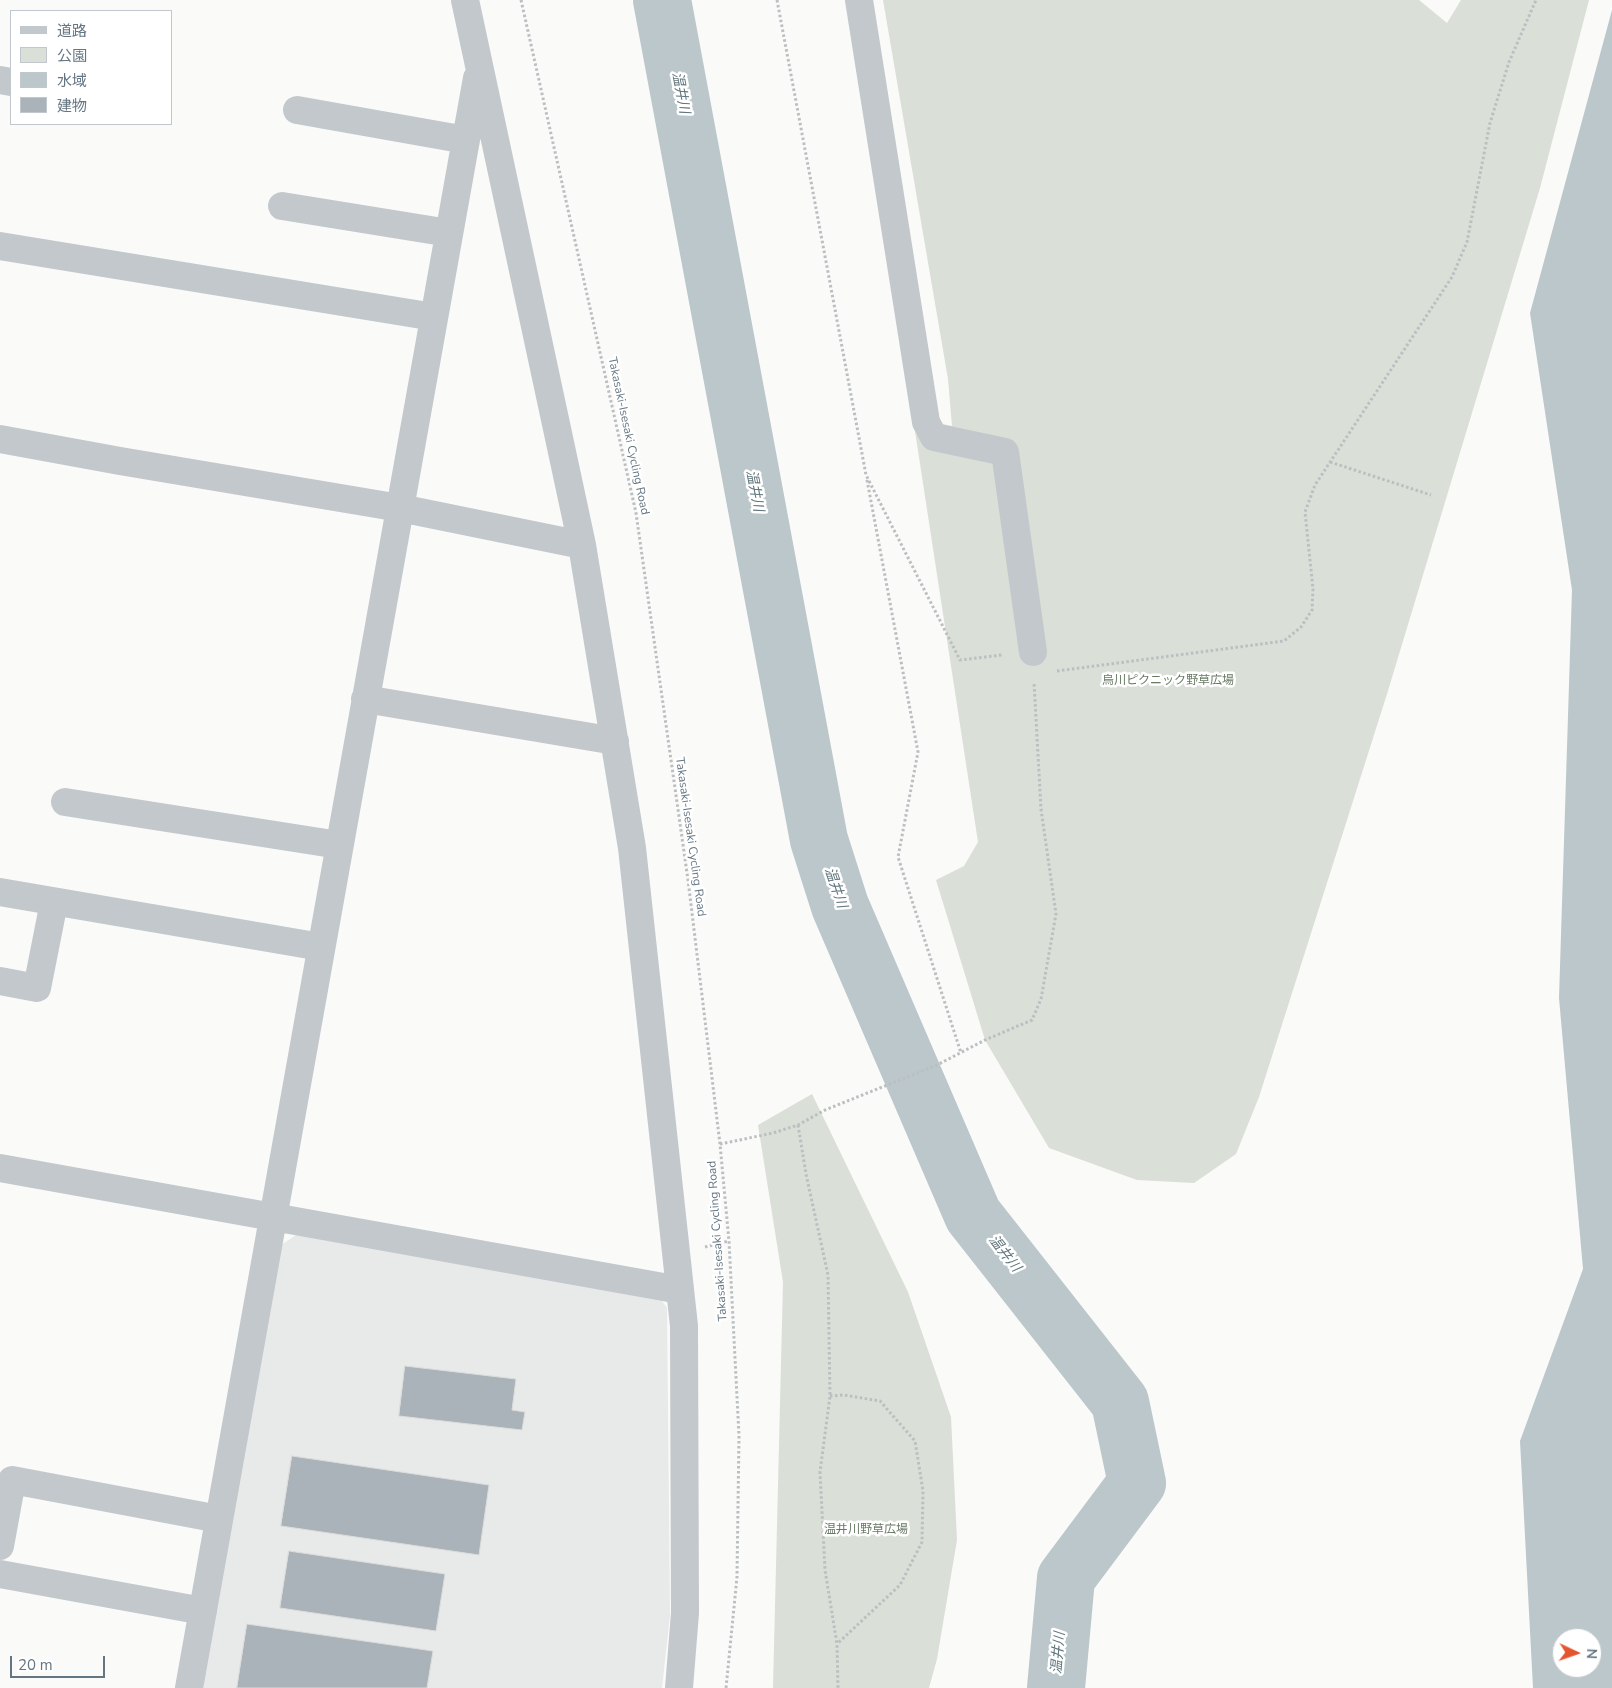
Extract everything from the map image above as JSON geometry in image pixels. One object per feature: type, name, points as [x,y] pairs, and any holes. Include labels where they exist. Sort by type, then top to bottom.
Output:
[{"type":"street","points":[[465,0],[582,545],[632,848],[684,1326],[685,1613],[678,1688]]},
{"type":"street","points":[[859,0],[926,422],[934,438],[1005,452],[1033,652]]},
{"type":"street","points":[[189,1688],[479,65]]},
{"type":"street","points":[[297,110],[466,140]]},
{"type":"street","points":[[282,206],[449,233]]},
{"type":"street","points":[[0,246],[434,316]]},
{"type":"street","points":[[0,439],[400,508],[582,545]]},
{"type":"street","points":[[366,700],[615,741]]},
{"type":"street","points":[[65,802],[339,845]]},
{"type":"street","points":[[0,892],[321,947]]},
{"type":"street","points":[[0,981],[36,988],[54,902]]},
{"type":"street","points":[[0,1168],[680,1290]]},
{"type":"street","points":[[0,1546],[12,1480],[219,1519]]},
{"type":"street","points":[[0,1574],[203,1611]]},
{"type":"path","name":"Takasaki-Isesaki Cycling Road","points":[[521,0],[636,513],[687,871],[720,1144],[729,1241],[739,1436],[737,1577],[726,1688]]},
{"type":"path","points":[[777,0],[918,752],[898,857],[962,1053]]},
{"type":"path","points":[[1033,652],[1050,672],[1284,640],[1301,627],[1312,610],[1313,589],[1305,512],[1315,485],[1452,277],[1467,242],[1490,123],[1509,62],[1536,0]]},
{"type":"path","points":[[1330,462],[1431,495]]},
{"type":"path","points":[[866,475],[960,660],[1033,652]]},
{"type":"path","points":[[720,1144],[772,1133],[798,1125],[825,1110],[962,1053],[985,1040],[1032,1020],[1041,999],[1056,914],[1041,809],[1033,652]]},
{"type":"path","points":[[798,1125],[806,1174],[828,1275],[830,1396],[820,1472],[825,1570],[837,1644],[838,1688]]},
{"type":"path","points":[[830,1396],[844,1395],[880,1401],[915,1440],[923,1491],[922,1542],[900,1586],[837,1644]]},
{"type":"shaded area","points":[[299,1233],[662,1301],[667,1308],[670,1615],[662,1688],[196,1688],[275,1249]]},
{"type":"green space","name":"烏川ピクニック野草広場","points":[[883,0],[1419,0],[1447,23],[1461,0],[1589,0],[1540,188],[1387,694],[1259,1097],[1236,1154],[1194,1183],[1137,1180],[1049,1148],[985,1040],[936,880],[964,866],[978,842],[913,418],[952,426],[948,379]]},
{"type":"green space","name":"温井川野草広場","points":[[812,1094],[908,1292],[951,1417],[957,1540],[937,1659],[929,1688],[773,1688],[783,1282],[758,1125]]},
{"type":"water","points":[[1612,10],[1612,1688],[1533,1688],[1520,1441],[1583,1269],[1559,998],[1572,590],[1530,313]]},
{"type":"building","points":[[405,1366],[516,1379],[512,1410],[525,1412],[522,1430],[399,1416]]},
{"type":"building","points":[[292,1456],[489,1485],[479,1555],[281,1526]]},
{"type":"building","points":[[289,1551],[445,1574],[436,1631],[280,1608]]},
{"type":"building","points":[[247,1624],[433,1651],[427,1688],[237,1688]]},
{"type":"waterway","name":"温井川","points":[[662,0],[819,840],[840,906],[973,1215],[1120,1402],[1137,1483],[1066,1578],[1056,1688]]}]
